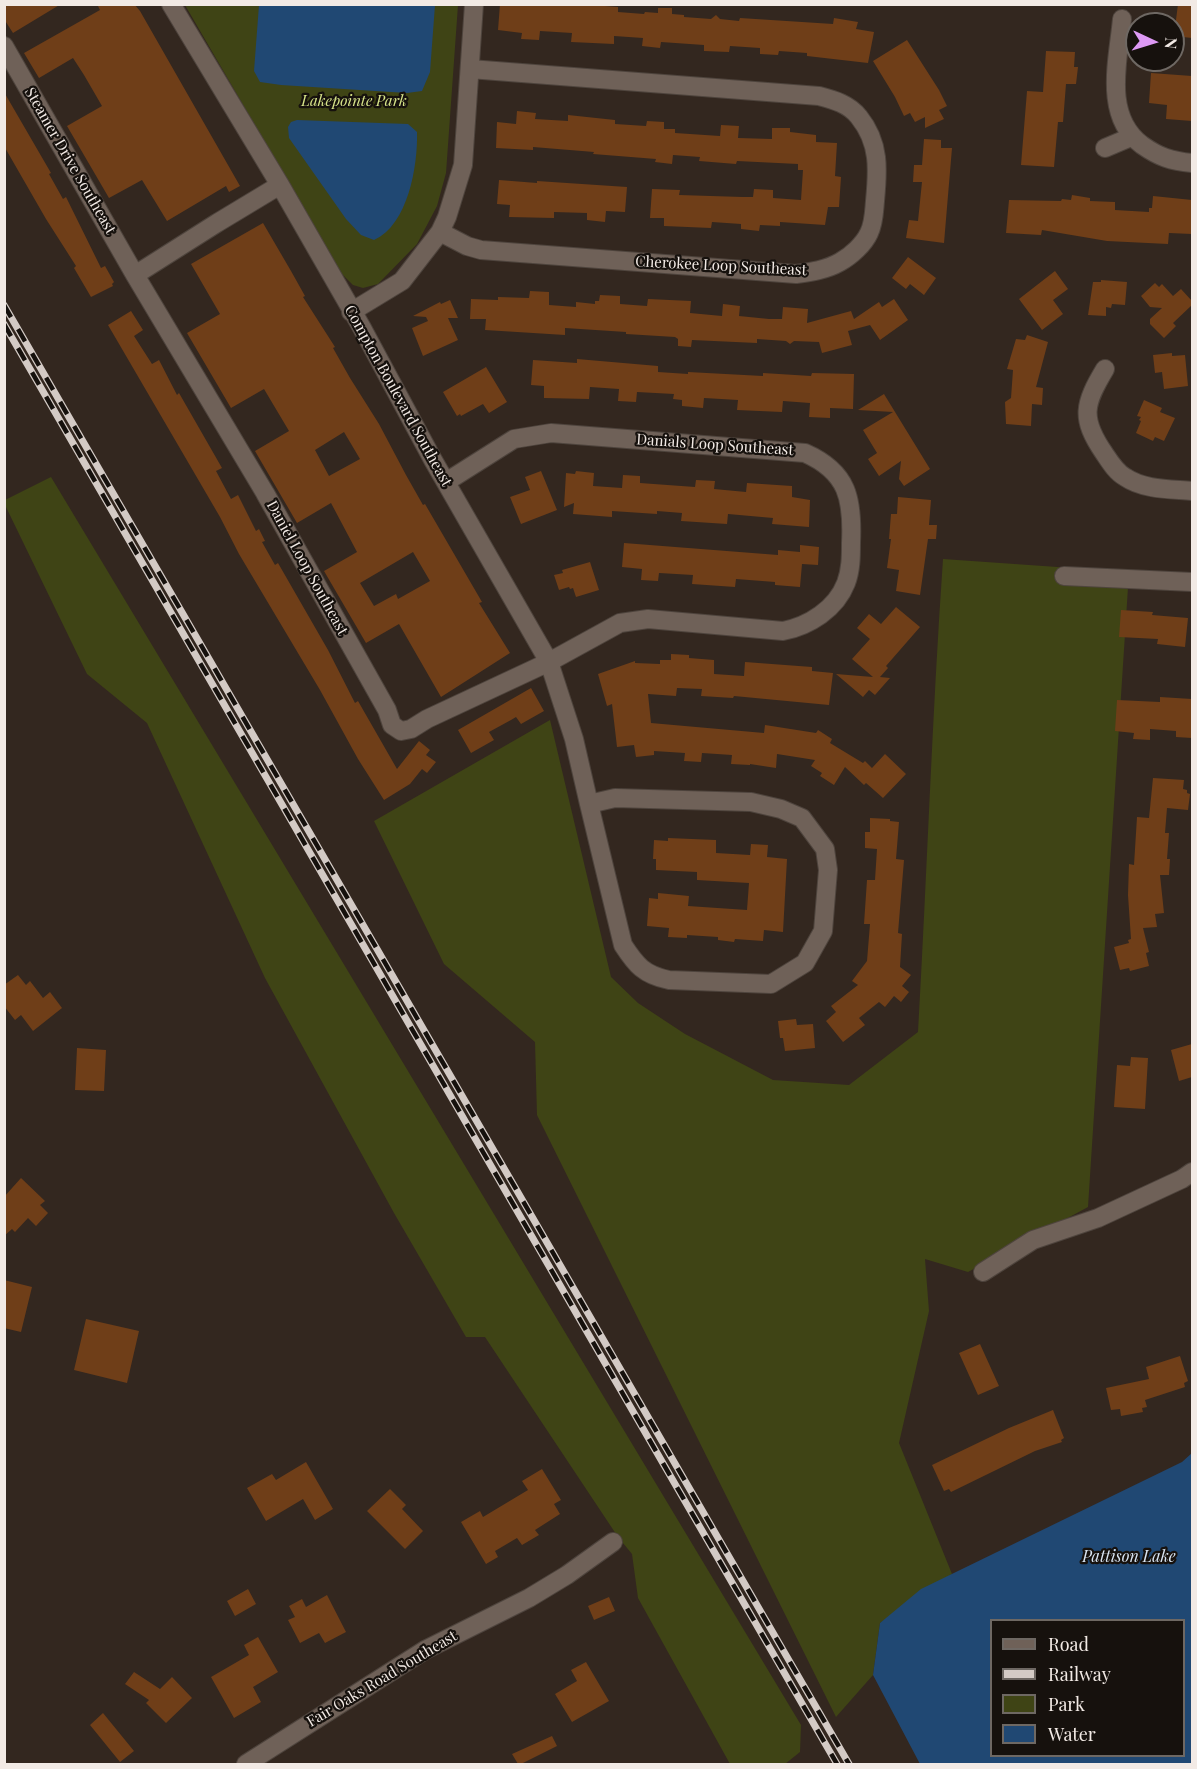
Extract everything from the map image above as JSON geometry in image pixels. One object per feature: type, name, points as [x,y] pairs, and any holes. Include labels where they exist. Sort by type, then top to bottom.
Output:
[{"type":"street","name":"Compton Boulevard Southeast","points":[[171,4],[280,185],[549,662],[574,739],[589,804],[623,945],[635,964],[654,977],[669,980],[771,984],[805,963],[823,931],[828,870],[825,849],[802,818],[780,809],[751,802],[615,798],[589,804]]},
{"type":"street","points":[[351,312],[402,281],[440,232],[447,218],[463,165],[474,4]]},
{"type":"street","points":[[1122,20],[1116,100],[1119,117],[1131,137],[1156,156],[1192,163]]},
{"type":"street","name":"Steamer Drive Southeast","points":[[4,46],[135,275]]},
{"type":"street","name":"Cherokee Loop Southeast","points":[[440,232],[467,246],[481,250],[796,274],[821,271],[841,262],[857,249],[868,234],[873,222],[878,169],[875,151],[869,131],[858,115],[840,102],[819,96],[470,69]]},
{"type":"street","points":[[1105,148],[1131,137]]},
{"type":"street","points":[[135,275],[280,185]]},
{"type":"street","name":"Daniel Loop Southeast","points":[[135,275],[265,493],[387,710],[392,725],[401,731],[411,729],[427,719],[549,662]]},
{"type":"street","points":[[1105,369],[1089,402],[1086,419],[1098,444],[1112,465],[1125,478],[1145,486],[1192,491]]},
{"type":"street","name":"Danials Loop Southeast","points":[[446,482],[514,439],[551,433],[805,453],[819,459],[831,470],[849,497],[852,515],[850,568],[846,585],[836,602],[800,628],[783,631],[648,619],[620,623],[549,662]]},
{"type":"street","points":[[1064,576],[1192,582]]},
{"type":"street","points":[[983,1272],[1033,1240],[1098,1218],[1182,1179],[1192,1172]]},
{"type":"street","name":"Fair Oaks Road Southeast","points":[[246,1764],[425,1650],[528,1598],[567,1575],[613,1542]]},
{"type":"green space","name":"Lakepointe Park","points":[[185,5],[458,5],[446,173],[437,206],[417,244],[378,284],[363,288],[353,285],[341,273]]},
{"type":"green space","points":[[51,477],[801,1725],[800,1752],[785,1764],[730,1764],[638,1598],[632,1554],[618,1537],[485,1337],[466,1337],[394,1213],[265,978],[147,723],[87,674],[5,505],[5,500]]},
{"type":"green space","points":[[943,559],[1129,572],[1088,1207],[968,1272],[925,1259],[929,1311],[899,1443],[952,1574],[880,1623],[873,1675],[836,1717],[537,1115],[535,1042],[444,964],[374,821],[550,720],[611,977],[638,1003],[685,1034],[773,1080],[849,1085],[918,1032]]},
{"type":"water","points":[[259,5],[435,5],[430,72],[422,91],[407,93],[260,82],[254,71]]},
{"type":"water","points":[[297,120],[408,124],[417,132],[413,177],[409,193],[395,222],[386,232],[374,240],[361,235],[346,219],[289,138],[288,127],[291,122]]},
{"type":"water","name":"Pattison Lake","points":[[1192,1453],[1192,1764],[920,1764],[873,1675],[880,1623],[921,1589],[1182,1462]]},
{"type":"building","points":[[4,4],[61,4],[13,33],[4,19]]},
{"type":"building","points":[[97,4],[134,4],[140,11],[240,186],[229,192],[226,186],[167,221],[142,180],[109,198],[67,126],[102,106],[84,75],[73,58],[39,78],[24,53],[100,10]]},
{"type":"building","points":[[500,4],[579,4],[618,7],[618,12],[644,14],[645,12],[658,13],[658,8],[672,8],[672,14],[684,15],[684,17],[711,19],[716,15],[720,19],[739,21],[740,18],[833,24],[834,18],[858,22],[856,29],[874,32],[868,63],[807,56],[807,53],[779,51],[778,55],[760,54],[760,48],[730,46],[729,52],[704,51],[704,45],[661,42],[660,48],[642,46],[643,38],[614,36],[614,44],[571,42],[572,33],[540,31],[539,40],[521,39],[522,33],[498,30]]},
{"type":"building","points":[[1178,4],[1192,4],[1192,38],[1185,37],[1185,12],[1177,12]]},
{"type":"building","points":[[907,40],[947,106],[939,110],[944,119],[925,128],[925,117],[915,122],[910,113],[904,116],[873,61]]},
{"type":"building","points":[[1046,51],[1075,52],[1074,67],[1078,67],[1076,84],[1066,84],[1063,122],[1058,122],[1054,167],[1021,165],[1027,91],[1043,92]]},
{"type":"building","points":[[1151,73],[1192,76],[1192,121],[1166,119],[1167,105],[1149,103]]},
{"type":"building","points":[[4,92],[51,173],[49,174],[63,199],[66,197],[101,268],[105,266],[114,282],[113,286],[91,297],[74,268],[76,266],[4,146]]},
{"type":"building","points":[[517,111],[536,113],[535,119],[568,121],[568,115],[615,120],[615,124],[646,126],[647,121],[664,122],[664,129],[675,129],[675,133],[720,136],[721,125],[739,126],[738,138],[772,139],[772,128],[790,128],[790,132],[816,135],[816,142],[837,143],[835,176],[841,177],[839,207],[828,207],[825,225],[780,222],[780,226],[760,225],[759,231],[741,229],[741,224],[712,222],[711,228],[664,226],[664,218],[650,218],[652,189],[680,190],[679,195],[743,197],[753,197],[754,189],[773,190],[773,198],[801,200],[803,170],[798,170],[798,164],[737,161],[736,164],[699,161],[700,157],[673,155],[672,164],[655,162],[656,159],[593,154],[594,152],[533,147],[533,150],[496,148],[497,122],[516,124]]},
{"type":"building","points":[[924,139],[941,140],[941,148],[952,148],[944,243],[906,238],[909,220],[918,221],[922,182],[913,182],[914,165],[922,165]]},
{"type":"building","points":[[499,180],[627,187],[625,212],[606,211],[605,222],[587,220],[587,213],[554,212],[554,218],[509,217],[510,205],[497,204]]},
{"type":"building","points":[[1072,195],[1090,198],[1090,201],[1115,202],[1115,210],[1149,212],[1149,208],[1152,208],[1153,196],[1192,200],[1192,234],[1169,233],[1168,244],[1107,241],[1042,230],[1041,235],[1006,233],[1009,200],[1061,201],[1062,199],[1071,200]]},
{"type":"building","points":[[263,223],[305,296],[303,297],[335,347],[333,348],[350,378],[379,424],[423,505],[425,504],[482,602],[479,603],[510,653],[441,697],[399,624],[366,643],[324,571],[357,552],[331,503],[297,523],[255,451],[289,431],[264,389],[231,408],[187,333],[220,314],[191,264]],"holes":[[[344,432],[360,459],[329,476],[315,450]],[[413,552],[430,581],[398,599],[396,594],[374,606],[360,583]]]},
{"type":"building","points":[[908,257],[936,278],[924,295],[910,284],[906,289],[892,278]]},
{"type":"building","points":[[1055,271],[1068,289],[1053,300],[1063,314],[1042,330],[1019,299]]},
{"type":"building","points":[[1101,280],[1127,282],[1125,305],[1112,304],[1111,308],[1106,307],[1106,316],[1088,315],[1093,282],[1101,282]]},
{"type":"building","points":[[1155,283],[1159,287],[1162,284],[1173,296],[1181,289],[1192,301],[1192,305],[1173,323],[1176,326],[1164,338],[1150,324],[1150,319],[1162,308],[1150,307],[1141,296]]},
{"type":"building","points":[[530,291],[549,292],[549,305],[576,307],[576,302],[595,304],[595,301],[599,301],[600,295],[620,296],[620,304],[647,306],[648,299],[691,301],[690,313],[722,316],[723,304],[740,306],[739,316],[769,319],[782,319],[783,307],[808,309],[807,323],[851,311],[854,319],[879,302],[882,307],[894,299],[908,320],[880,340],[870,325],[848,331],[852,345],[822,353],[819,342],[794,341],[790,344],[786,341],[757,339],[757,343],[692,340],[691,347],[678,346],[678,339],[675,337],[626,334],[626,332],[565,328],[565,335],[485,330],[486,319],[470,319],[471,299],[529,298]]},
{"type":"building","points":[[450,300],[458,318],[448,318],[458,340],[423,356],[412,328],[428,321],[426,317],[413,316],[440,302],[441,304]]},
{"type":"building","points":[[131,311],[143,330],[134,336],[152,364],[159,360],[177,395],[179,393],[222,468],[216,471],[231,499],[238,495],[256,531],[259,529],[265,541],[262,542],[275,565],[278,563],[328,650],[355,703],[358,701],[397,769],[419,741],[430,750],[426,755],[436,762],[427,773],[422,769],[410,784],[384,800],[358,759],[108,325]]},
{"type":"building","points":[[1027,335],[1048,342],[1036,387],[1043,388],[1042,405],[1032,404],[1031,426],[1006,424],[1005,402],[1011,398],[1013,370],[1007,369],[1016,339],[1025,340]]},
{"type":"building","points":[[1172,353],[1172,356],[1185,355],[1188,386],[1164,389],[1162,372],[1155,373],[1153,355]]},
{"type":"building","points":[[577,359],[658,366],[658,372],[688,374],[688,372],[763,376],[763,373],[811,376],[812,373],[854,374],[853,409],[830,408],[830,418],[809,417],[810,403],[783,401],[782,412],[737,410],[738,400],[704,398],[703,408],[682,406],[682,400],[673,399],[674,394],[637,392],[636,402],[618,401],[619,389],[590,387],[589,399],[544,398],[544,386],[531,385],[533,360],[577,363]]},
{"type":"building","points":[[486,367],[507,402],[489,413],[483,404],[457,416],[443,392]]},
{"type":"building","points":[[884,394],[930,469],[904,486],[899,479],[901,461],[879,476],[868,459],[877,453],[863,430],[893,412],[858,410]]},
{"type":"building","points":[[1144,400],[1162,408],[1160,412],[1175,418],[1164,441],[1155,437],[1153,441],[1136,433],[1141,421],[1139,420],[1141,417],[1137,416]]},
{"type":"building","points":[[541,471],[557,510],[521,524],[510,497],[530,490],[525,477]]},
{"type":"building","points":[[576,471],[594,473],[593,486],[622,488],[623,475],[640,476],[640,483],[695,487],[696,480],[715,481],[714,489],[746,492],[747,483],[792,486],[792,497],[810,500],[809,527],[772,524],[773,518],[728,514],[727,524],[681,521],[682,513],[657,511],[657,514],[612,511],[612,517],[573,514],[574,503],[564,507],[566,473],[575,474]]},
{"type":"building","points":[[898,497],[931,500],[929,525],[937,525],[936,539],[928,539],[920,595],[896,591],[899,570],[887,568],[891,539],[889,539],[891,514],[897,514]]},
{"type":"building","points":[[624,543],[778,555],[778,550],[800,552],[800,545],[819,547],[818,565],[802,564],[800,587],[775,585],[775,582],[736,579],[735,587],[692,584],[693,575],[659,573],[658,581],[641,580],[642,569],[622,567]]},
{"type":"building","points":[[590,562],[599,590],[576,597],[573,588],[559,590],[554,575],[563,573],[562,570]]},
{"type":"building","points":[[896,607],[920,627],[886,666],[888,668],[880,677],[890,678],[875,695],[869,690],[863,697],[836,674],[873,677],[852,659],[870,639],[857,628],[869,614],[881,624]]},
{"type":"building","points":[[1121,610],[1153,612],[1152,615],[1188,618],[1185,647],[1157,644],[1158,639],[1119,637]]},
{"type":"building","points":[[671,654],[714,660],[714,674],[744,676],[745,662],[812,667],[812,671],[833,673],[829,705],[734,696],[733,698],[701,696],[702,689],[677,688],[676,696],[648,694],[651,723],[764,733],[765,725],[816,733],[818,730],[832,739],[830,743],[863,763],[865,761],[872,768],[885,754],[906,774],[883,798],[866,783],[864,785],[845,767],[834,785],[820,776],[822,773],[811,766],[815,760],[777,754],[776,768],[731,764],[732,755],[702,753],[701,762],[684,761],[685,753],[654,751],[654,755],[636,757],[634,745],[617,747],[612,704],[607,706],[598,674],[635,661],[635,663],[660,664],[660,660],[671,660]]},
{"type":"building","points":[[531,688],[544,711],[521,724],[516,717],[489,732],[494,740],[471,753],[458,730]]},
{"type":"building","points":[[1160,697],[1192,699],[1192,738],[1176,737],[1176,731],[1150,729],[1150,740],[1133,739],[1134,733],[1115,731],[1117,700],[1160,702]]},
{"type":"building","points":[[1153,778],[1184,780],[1183,789],[1190,794],[1188,810],[1167,808],[1165,833],[1169,833],[1167,859],[1170,859],[1169,875],[1160,875],[1164,913],[1155,914],[1157,927],[1143,928],[1149,952],[1146,953],[1149,966],[1130,971],[1129,968],[1120,970],[1114,947],[1129,943],[1128,940],[1131,939],[1128,895],[1129,864],[1134,865],[1137,817],[1149,818]]},
{"type":"building","points":[[870,818],[899,822],[896,859],[904,860],[898,933],[902,934],[900,967],[911,975],[902,986],[909,992],[901,1002],[894,996],[885,1007],[879,1002],[859,1018],[865,1025],[843,1042],[826,1021],[836,1012],[831,1006],[858,985],[852,981],[867,961],[870,924],[864,924],[867,880],[875,880],[877,849],[865,848],[865,832],[870,832]]},
{"type":"building","points":[[668,838],[716,840],[716,853],[750,855],[751,844],[768,845],[767,857],[787,859],[783,932],[764,930],[763,941],[735,939],[734,942],[718,940],[718,937],[687,935],[687,938],[668,937],[669,928],[647,926],[649,898],[658,899],[658,893],[689,896],[688,906],[747,910],[749,883],[697,880],[697,872],[656,870],[656,859],[653,859],[654,840],[668,841]]},
{"type":"building","points":[[18,975],[26,985],[30,981],[43,998],[50,992],[62,1008],[33,1031],[21,1015],[15,1020],[4,1006],[4,985]]},
{"type":"building","points":[[796,1019],[797,1025],[813,1024],[815,1048],[785,1051],[783,1038],[780,1038],[778,1021]]},
{"type":"building","points":[[1192,1044],[1192,1077],[1179,1081],[1171,1050]]},
{"type":"building","points":[[77,1048],[106,1050],[104,1091],[75,1090]]},
{"type":"building","points":[[1131,1057],[1148,1058],[1145,1109],[1114,1107],[1117,1065],[1130,1066]]},
{"type":"building","points":[[21,1178],[45,1201],[40,1205],[48,1213],[36,1226],[28,1218],[15,1232],[12,1229],[4,1236],[4,1197]]},
{"type":"building","points":[[4,1280],[32,1287],[21,1332],[4,1328]]},
{"type":"building","points":[[86,1319],[139,1331],[127,1383],[74,1370]]},
{"type":"building","points":[[980,1344],[999,1386],[978,1395],[959,1353]]},
{"type":"building","points":[[1180,1356],[1188,1381],[1184,1383],[1185,1387],[1145,1400],[1147,1407],[1142,1408],[1143,1412],[1121,1416],[1120,1409],[1111,1410],[1106,1388],[1149,1379],[1146,1367]]},
{"type":"building","points":[[1053,1410],[1064,1438],[1062,1442],[1035,1451],[951,1492],[949,1489],[944,1491],[932,1465],[1009,1428]]},
{"type":"building","points":[[306,1462],[333,1509],[315,1520],[303,1499],[266,1521],[247,1488],[272,1474],[276,1480]]},
{"type":"building","points":[[542,1469],[561,1500],[554,1504],[560,1514],[535,1530],[539,1535],[522,1545],[517,1538],[495,1551],[498,1557],[486,1564],[461,1522],[480,1511],[483,1517],[528,1490],[522,1481]]},
{"type":"building","points":[[390,1489],[406,1505],[402,1509],[423,1531],[405,1549],[367,1511]]},
{"type":"building","points":[[248,1589],[256,1604],[235,1616],[227,1601]]},
{"type":"building","points":[[327,1595],[346,1632],[325,1643],[319,1633],[300,1643],[288,1620],[295,1617],[289,1606],[302,1599],[306,1607]]},
{"type":"building","points":[[609,1597],[615,1611],[594,1620],[588,1606]]},
{"type":"building","points":[[258,1637],[278,1672],[253,1687],[261,1702],[234,1718],[211,1677],[249,1655],[244,1645]]},
{"type":"building","points":[[586,1662],[609,1701],[572,1722],[555,1694],[577,1681],[571,1670]]},
{"type":"building","points":[[134,1672],[160,1689],[172,1677],[192,1698],[166,1723],[146,1703],[149,1700],[125,1684]]},
{"type":"building","points":[[103,1713],[134,1751],[120,1762],[90,1725]]},
{"type":"building","points":[[552,1736],[557,1746],[518,1764],[512,1754]]},
{"type":"railway","points":[[4,305],[849,1764]]},
{"type":"railway","points":[[4,324],[837,1764]]}]
